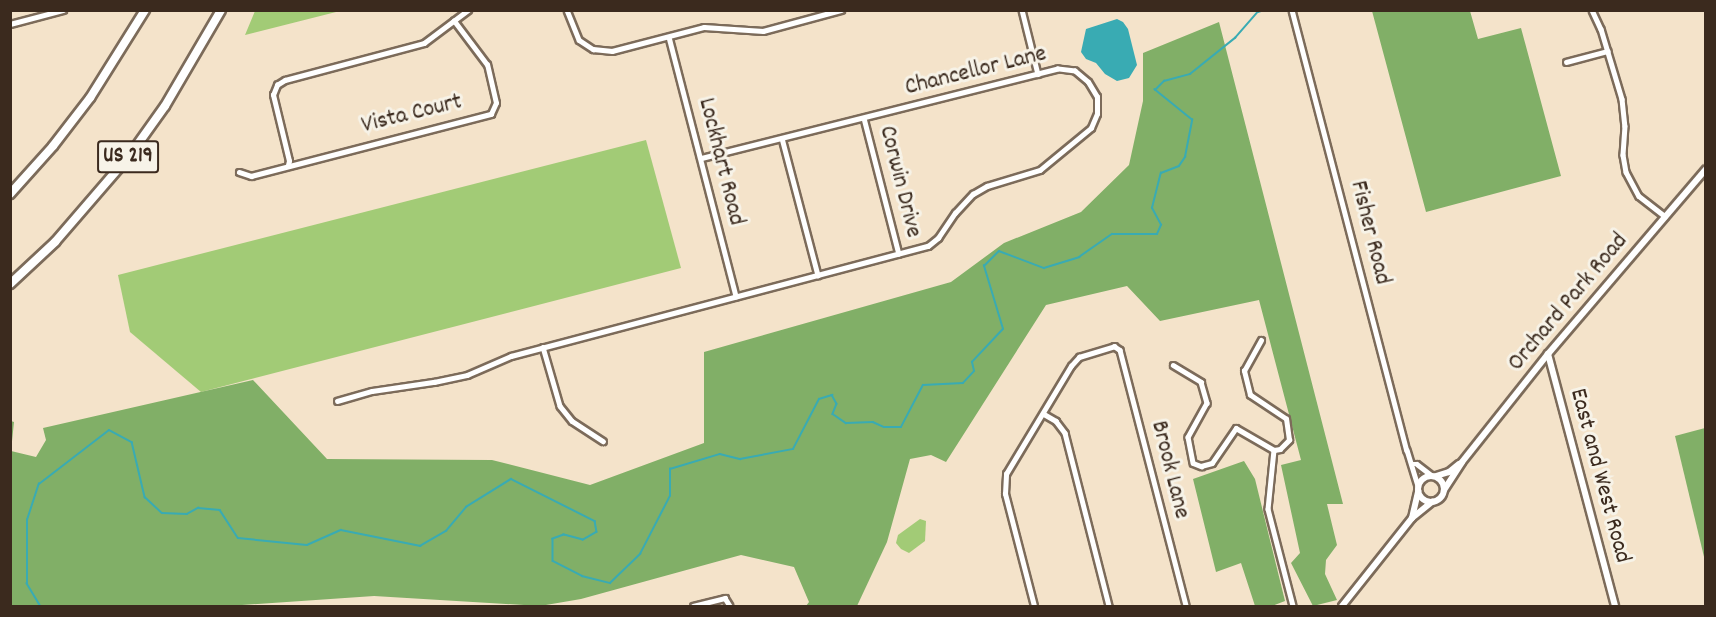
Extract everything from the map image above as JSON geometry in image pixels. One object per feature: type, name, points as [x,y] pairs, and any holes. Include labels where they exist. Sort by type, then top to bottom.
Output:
[{"type":"highway","name":"US 219","points":[[10,194],[53,146],[90,98],[145,10]]},
{"type":"highway","name":"US 219","points":[[10,284],[55,242],[130,155],[165,106],[221,10]]},
{"type":"main road","name":"Orchard Park Road","points":[[1444,490],[1462,462],[1548,354],[1706,169]]},
{"type":"main road","name":"East and West Road","points":[[1548,354],[1615,606]]},
{"type":"main road","name":"Orchard Park Road","points":[[1433,476],[1449,472],[1462,462]]},
{"type":"main road","points":[[1342,606],[1412,518],[1432,502],[1440,499],[1444,490],[1443,482],[1433,476],[1424,477],[1418,488],[1412,518]]},
{"type":"main road","points":[[1418,488],[1424,500],[1432,502]]},
{"type":"street","points":[[10,24],[63,10]]},
{"type":"street","points":[[288,165],[290,161],[273,95],[277,85],[285,80],[424,43],[468,10]]},
{"type":"street","points":[[567,10],[579,40],[593,49],[612,51],[704,27],[763,31],[842,10]]},
{"type":"street","points":[[1022,10],[1038,74]]},
{"type":"street","name":"Fisher Road","points":[[1293,10],[1418,488]]},
{"type":"street","points":[[1592,10],[1608,51],[1624,112],[1623,155],[1626,172],[1639,196],[1665,216]]},
{"type":"street","name":"Vista Court","points":[[239,171],[251,176],[474,119],[495,110],[496,103],[487,65],[454,21]]},
{"type":"street","name":"Lockhart Road","points":[[669,37],[736,297]]},
{"type":"street","points":[[1566,62],[1608,51]]},
{"type":"street","name":"Chancellor Lane","points":[[337,401],[372,390],[467,375],[510,356],[899,254],[933,243],[973,194],[999,182],[1040,170],[1091,128],[1097,114],[1097,97],[1088,82],[1075,71],[1058,69],[701,159]]},
{"type":"street","name":"Corwin Drive","points":[[864,118],[899,254]]},
{"type":"street","points":[[783,138],[819,275]]},
{"type":"street","points":[[1173,366],[1201,381],[1207,403],[1188,437],[1193,463],[1201,466],[1212,463],[1236,428],[1274,450],[1284,447],[1289,440],[1286,418],[1250,395],[1244,371],[1261,340]]},
{"type":"street","name":"Brook Lane","points":[[1044,414],[1079,357],[1114,346],[1120,350],[1186,606]]},
{"type":"street","points":[[543,347],[560,406],[572,421],[603,441]]},
{"type":"street","points":[[1034,606],[1005,494],[1006,474],[1044,414],[1056,420],[1065,433],[1109,606]]},
{"type":"street","points":[[1274,450],[1268,509],[1293,606]]},
{"type":"street","points":[[1412,464],[1418,464],[1433,476]]},
{"type":"street","points":[[693,606],[725,598],[730,606]]},
{"type":"green space","points":[[255,10],[340,11],[245,35]]},
{"type":"green space","points":[[1372,11],[1470,11],[1478,39],[1521,28],[1561,176],[1426,212]]},
{"type":"green space","points":[[1219,22],[1343,504],[1327,504],[1337,545],[1326,560],[1325,574],[1337,600],[1313,606],[1291,563],[1300,553],[1281,465],[1301,460],[1259,300],[1160,321],[1127,286],[1046,305],[946,462],[931,455],[910,459],[887,542],[857,606],[806,606],[809,602],[794,567],[741,555],[581,599],[540,606],[374,596],[228,606],[11,606],[11,451],[36,457],[46,440],[43,428],[253,380],[327,459],[492,460],[590,485],[704,443],[704,352],[951,282],[1004,243],[1081,212],[1129,165],[1143,101],[1143,53]]},
{"type":"green space","points":[[646,140],[681,268],[201,392],[130,332],[118,275]]},
{"type":"green space","points":[[11,421],[14,422],[11,451]]},
{"type":"green space","points":[[1706,428],[1705,561],[1675,436]]},
{"type":"green space","points":[[1244,461],[1255,479],[1285,601],[1272,606],[1255,606],[1241,563],[1216,572],[1193,479]]},
{"type":"green space","points":[[920,519],[926,521],[925,541],[909,553],[896,543],[898,535]]},
{"type":"water","points":[[1117,19],[1123,22],[1128,29],[1137,65],[1129,78],[1117,81],[1105,74],[1096,63],[1086,59],[1081,52],[1086,29]]},
{"type":"waterway","points":[[40,606],[27,584],[27,520],[39,484],[109,430],[132,442],[145,497],[162,513],[187,514],[198,508],[220,510],[238,538],[307,545],[341,530],[420,546],[446,531],[466,507],[511,479],[595,521],[597,532],[583,540],[564,535],[553,539],[553,561],[582,576],[610,583],[640,554],[670,496],[670,469],[720,454],[740,459],[793,449],[819,399],[832,395],[837,404],[833,414],[846,423],[873,422],[884,427],[901,427],[923,385],[963,383],[974,371],[972,362],[1003,329],[984,266],[999,251],[1044,268],[1079,257],[1112,234],[1157,234],[1161,225],[1152,208],[1161,173],[1179,166],[1185,157],[1192,120],[1155,90],[1164,81],[1190,74],[1235,38],[1258,12],[1264,10]]}]
